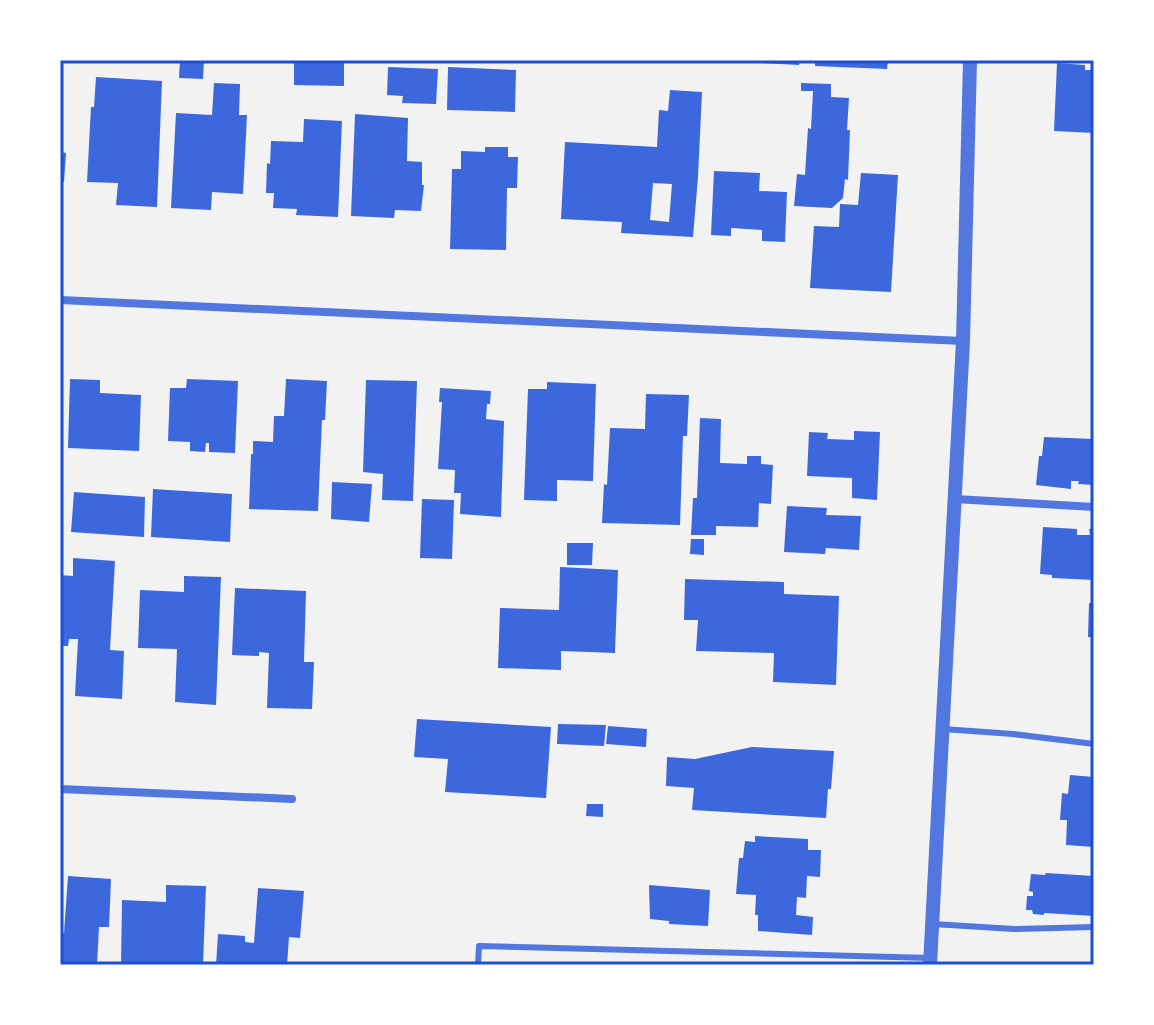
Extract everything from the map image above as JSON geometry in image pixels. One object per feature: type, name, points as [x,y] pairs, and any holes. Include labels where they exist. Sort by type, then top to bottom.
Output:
[{"type":"street","points":[[931,961],[963,341],[970,60]]},
{"type":"street","points":[[60,300],[963,341]]},
{"type":"street","points":[[955,499],[1094,507]]},
{"type":"street","points":[[60,789],[292,799]]},
{"type":"lane","points":[[943,729],[1094,744]]},
{"type":"lane","points":[[933,924],[1014,929],[1094,927]]},
{"type":"lane","points":[[478,965],[479,946],[931,961]]},
{"type":"building","points":[[180,60],[204,60],[203,79],[179,78]]},
{"type":"building","points":[[294,60],[344,60],[344,86],[294,85]]},
{"type":"building","points":[[746,60],[800,60],[799,65]]},
{"type":"building","points":[[815,60],[888,60],[887,69],[815,66]]},
{"type":"building","points":[[1057,63],[1085,65],[1085,70],[1094,70],[1094,133],[1054,131]]},
{"type":"building","points":[[388,67],[438,69],[436,104],[402,103],[403,96],[387,95]]},
{"type":"building","points":[[448,67],[516,70],[515,112],[447,110]]},
{"type":"building","points":[[96,77],[162,81],[157,207],[116,205],[118,183],[87,182],[91,107],[94,107]]},
{"type":"building","points":[[214,83],[240,84],[239,115],[247,115],[243,194],[212,192],[211,210],[171,208],[176,113],[212,115]]},
{"type":"building","points":[[801,83],[831,84],[831,97],[849,98],[848,180],[845,179],[843,198],[832,208],[794,206],[797,174],[805,175],[808,128],[811,129],[813,91],[801,91]]},
{"type":"building","points":[[670,90],[702,92],[693,237],[621,233],[622,222],[561,219],[565,142],[657,147],[659,110],[668,111]],"holes":[[[653,183],[672,184],[669,222],[650,220]]]},
{"type":"building","points":[[355,114],[408,118],[407,161],[422,162],[424,185],[421,211],[395,210],[394,218],[351,216]]},
{"type":"building","points":[[304,119],[342,121],[338,217],[296,215],[297,209],[273,208],[274,193],[266,193],[271,141],[303,142]]},
{"type":"building","points":[[485,147],[508,147],[508,157],[518,157],[517,188],[507,188],[506,250],[450,249],[452,169],[461,169],[461,151],[485,152]]},
{"type":"building","points":[[60,152],[66,153],[64,182],[60,182]]},
{"type":"building","points":[[714,171],[760,173],[759,191],[787,192],[785,242],[762,241],[762,230],[731,228],[731,236],[711,235]]},
{"type":"building","points":[[861,173],[898,175],[891,292],[810,288],[814,226],[839,227],[840,204],[858,205]]},
{"type":"building","points":[[70,379],[100,380],[100,393],[141,395],[139,451],[68,448]]},
{"type":"building","points":[[187,379],[238,381],[235,453],[209,452],[209,443],[206,443],[205,452],[190,451],[190,442],[168,441],[170,388],[186,388]]},
{"type":"building","points":[[286,379],[327,381],[318,511],[249,509],[253,441],[273,442],[274,416],[284,416]]},
{"type":"building","points":[[366,380],[417,381],[413,501],[382,500],[383,474],[363,472]]},
{"type":"building","points":[[547,382],[596,384],[593,481],[557,480],[557,501],[524,500],[528,389],[547,389]]},
{"type":"building","points":[[440,388],[491,391],[486,419],[504,421],[501,517],[460,514],[461,493],[454,493],[455,470],[438,469]]},
{"type":"building","points":[[646,394],[689,395],[687,436],[683,436],[680,525],[602,523],[610,428],[645,429]]},
{"type":"building","points":[[700,418],[721,419],[720,463],[747,464],[747,456],[761,456],[761,464],[773,465],[771,504],[759,503],[758,527],[716,526],[716,535],[691,535],[693,498],[697,498]]},
{"type":"building","points":[[854,431],[880,432],[877,500],[852,498],[852,478],[807,476],[809,432],[828,433],[827,439],[854,440]]},
{"type":"building","points":[[1044,437],[1094,439],[1094,485],[1071,481],[1071,489],[1036,485]]},
{"type":"building","points":[[332,482],[372,484],[369,522],[331,519]]},
{"type":"building","points":[[153,489],[232,494],[230,542],[151,537]]},
{"type":"building","points":[[74,492],[145,497],[144,537],[71,532]]},
{"type":"building","points":[[422,499],[454,500],[452,559],[420,558]]},
{"type":"building","points":[[787,506],[827,508],[826,515],[861,516],[859,550],[826,548],[825,554],[784,552]]},
{"type":"building","points":[[1043,527],[1077,529],[1077,535],[1090,535],[1089,529],[1094,529],[1094,580],[1052,578],[1052,575],[1040,574]]},
{"type":"building","points":[[691,539],[704,539],[704,555],[690,554]]},
{"type":"building","points":[[567,543],[593,543],[592,565],[567,565]]},
{"type":"building","points":[[73,558],[115,561],[110,650],[124,651],[122,699],[75,696],[78,639],[69,639],[68,646],[60,646],[60,575],[73,576]]},
{"type":"building","points":[[560,567],[618,570],[615,653],[561,651],[561,670],[498,668],[500,608],[559,610]]},
{"type":"building","points":[[184,576],[221,577],[216,705],[175,702],[177,649],[138,648],[140,590],[184,592]]},
{"type":"building","points":[[685,579],[784,582],[784,594],[839,596],[836,685],[773,682],[774,653],[696,651],[698,620],[684,620]]},
{"type":"building","points":[[235,588],[306,591],[304,662],[314,662],[312,709],[267,708],[269,653],[259,652],[259,656],[232,655]]},
{"type":"building","points":[[1089,603],[1094,603],[1094,637],[1088,637]]},
{"type":"building","points":[[417,719],[551,727],[546,798],[445,792],[448,759],[414,757]]},
{"type":"building","points":[[558,724],[606,725],[604,746],[557,744]]},
{"type":"building","points":[[608,726],[647,729],[646,747],[606,744]]},
{"type":"building","points":[[752,747],[834,751],[826,818],[692,810],[694,788],[666,786],[667,757],[695,759]]},
{"type":"building","points":[[1070,775],[1094,777],[1094,847],[1066,845],[1067,820],[1060,820],[1062,793],[1068,794]]},
{"type":"building","points":[[587,804],[603,804],[603,817],[586,816]]},
{"type":"building","points":[[755,836],[808,839],[808,850],[821,850],[820,877],[807,876],[806,898],[797,897],[796,915],[813,917],[812,935],[758,931],[756,895],[736,894],[739,858],[743,858],[745,841],[755,842]]},
{"type":"building","points":[[1031,874],[1094,876],[1094,916],[1044,915],[1026,910],[1027,896],[1033,896],[1033,892],[1029,891]]},
{"type":"building","points":[[68,876],[111,879],[109,927],[99,927],[97,965],[60,965],[60,932],[64,933]]},
{"type":"building","points":[[166,885],[206,886],[203,965],[121,965],[122,900],[166,902]]},
{"type":"building","points":[[649,885],[710,890],[708,926],[669,924],[669,921],[650,919]]},
{"type":"building","points":[[258,888],[304,891],[300,938],[289,937],[287,965],[216,965],[218,934],[245,936],[245,942],[254,943]]}]
